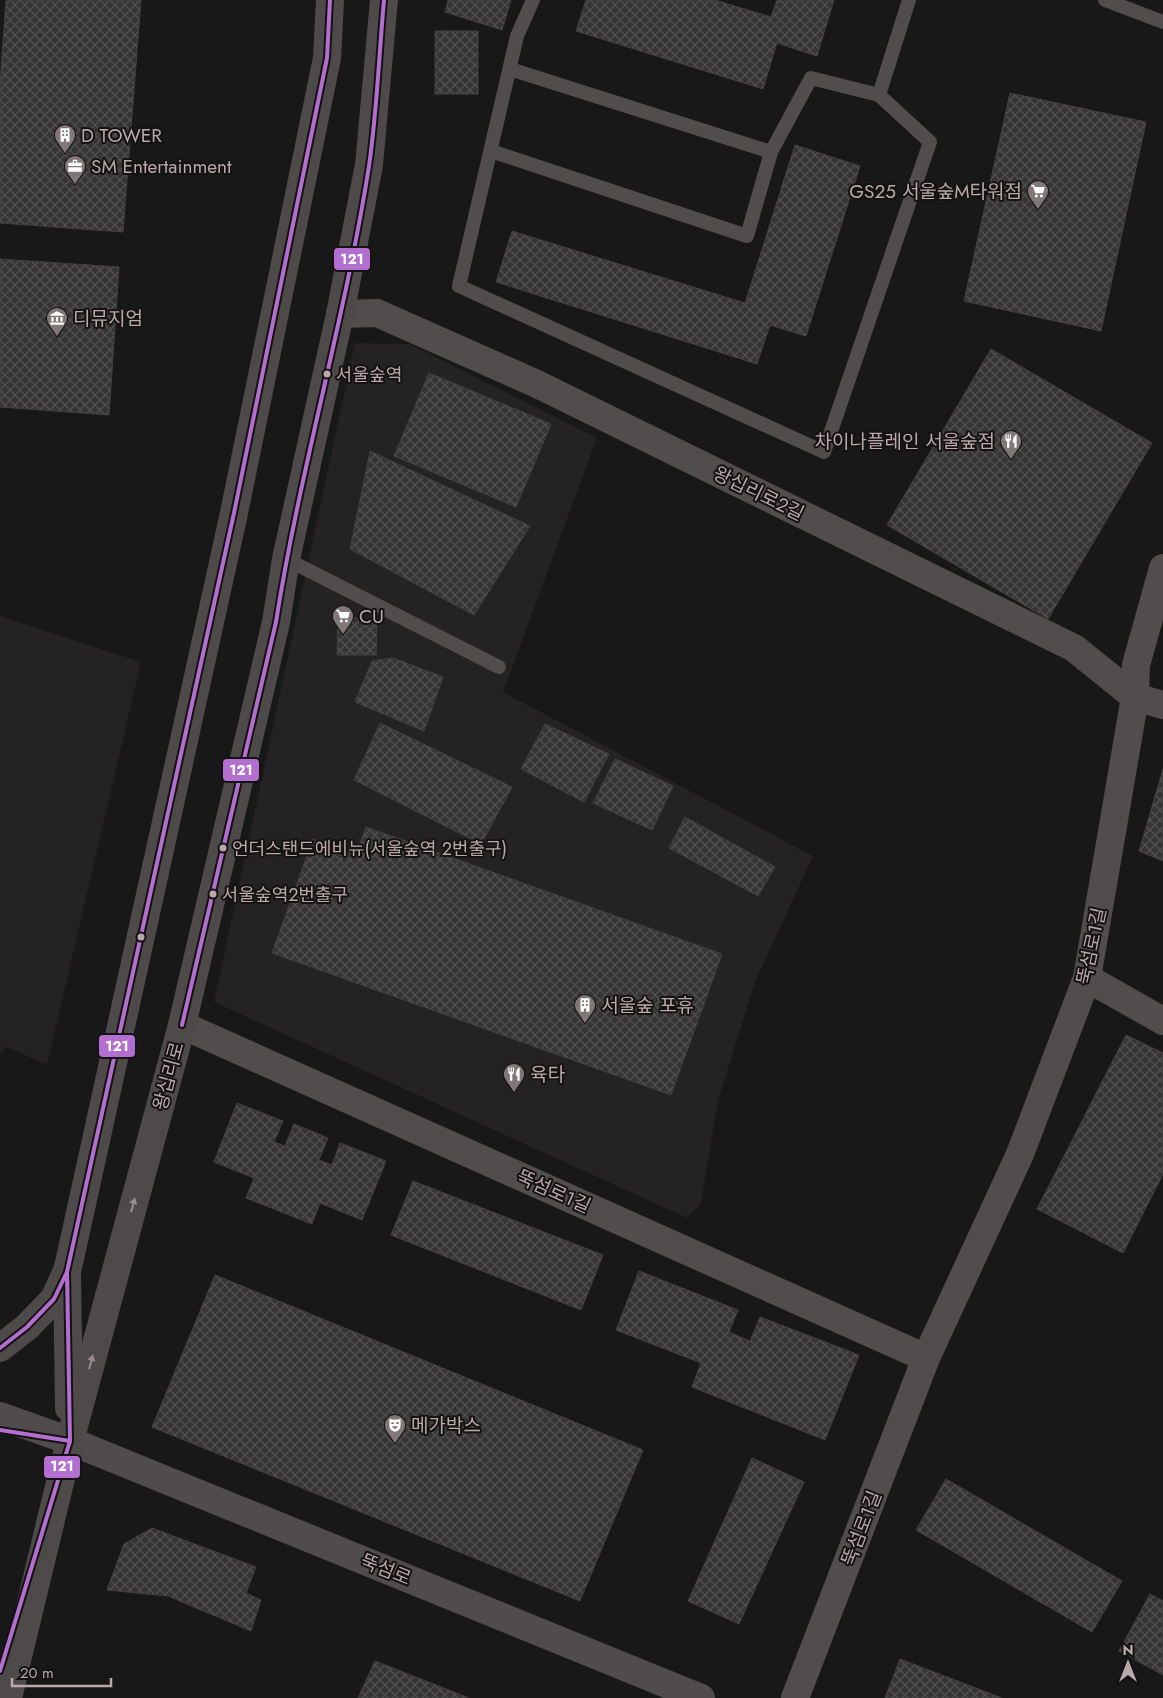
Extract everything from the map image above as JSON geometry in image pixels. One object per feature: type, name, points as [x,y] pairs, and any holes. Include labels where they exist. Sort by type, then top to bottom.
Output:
[{"type":"main road","name":"왕십리로","points":[[0,1671],[70,1441],[67,1272],[234,513],[327,58],[330,0]]},
{"type":"main road","name":"왕십리로","points":[[8,1698],[70,1441],[182,1025],[273,632],[286,559],[340,314],[369,165],[384,0]]},
{"type":"main road","points":[[0,1348],[27,1327],[54,1300],[67,1272]]},
{"type":"main road","name":"뚝섬로","points":[[0,1416],[70,1441],[701,1698]]},
{"type":"main road","name":"뚝섬로","points":[[0,1430],[70,1441]]},
{"type":"street","name":"왕십리로2길","points":[[340,314],[377,313],[537,384],[1074,648],[1135,697],[1163,706]]},
{"type":"street","name":"뚝섬로1길","points":[[795,1698],[926,1358],[1020,1154],[1088,978],[1135,697],[1136,665],[1163,568]]},
{"type":"street","points":[[1088,978],[1163,1021]]},
{"type":"street","name":"뚝섬로1길","points":[[182,1025],[926,1358]]},
{"type":"lane","points":[[491,151],[747,236],[771,152],[811,78],[879,95],[930,142],[824,452],[460,286],[517,36],[533,0]]},
{"type":"lane","points":[[879,95],[909,0]]},
{"type":"lane","points":[[1105,0],[1163,22]]},
{"type":"lane","points":[[510,69],[771,152]]},
{"type":"lane","points":[[286,559],[499,667]]},
{"type":"shaded area","points":[[355,343],[409,344],[597,438],[503,692],[813,856],[755,982],[718,1101],[701,1203],[687,1218],[214,1002]]},
{"type":"shaded area","points":[[0,616],[141,662],[47,1065],[7,1047],[0,1053]]},
{"type":"building","name":"D TOWER","points":[[6,0],[141,0],[123,232],[0,223],[0,85]]},
{"type":"building","points":[[448,0],[511,0],[502,30],[445,12]]},
{"type":"building","points":[[586,0],[715,0],[771,17],[777,0],[834,0],[817,56],[777,43],[763,89],[576,31]]},
{"type":"building","points":[[435,31],[478,31],[478,94],[435,94]]},
{"type":"building","points":[[1010,93],[1146,122],[1101,331],[964,301]]},
{"type":"building","points":[[795,145],[860,166],[806,336],[770,325],[757,364],[496,282],[512,231],[745,303]]},
{"type":"building","name":"디뮤지엄","points":[[0,259],[119,267],[109,415],[0,407]]},
{"type":"building","points":[[991,349],[1152,443],[1048,619],[887,525]]},
{"type":"building","points":[[429,373],[551,424],[516,507],[394,456]]},
{"type":"building","points":[[370,451],[530,526],[474,615],[350,549]]},
{"type":"building","points":[[338,612],[377,625],[376,655],[337,655]]},
{"type":"building","points":[[393,658],[443,677],[424,731],[355,702],[372,661]]},
{"type":"building","points":[[380,723],[512,787],[481,844],[354,780]]},
{"type":"building","points":[[545,724],[609,754],[584,802],[521,769]]},
{"type":"building","points":[[615,759],[673,786],[652,830],[593,803]]},
{"type":"building","points":[[1163,769],[1163,861],[1139,851]]},
{"type":"building","points":[[685,817],[775,867],[758,896],[669,848]]},
{"type":"building","name":"서울숲 포휴","points":[[366,827],[722,954],[671,1095],[272,953],[313,839],[356,855]]},
{"type":"building","points":[[1126,1035],[1163,1053],[1163,1174],[1123,1253],[1037,1209]]},
{"type":"building","points":[[237,1103],[283,1121],[274,1142],[285,1146],[294,1124],[328,1138],[319,1160],[332,1165],[340,1143],[386,1161],[362,1220],[320,1203],[312,1224],[246,1198],[254,1178],[214,1162]]},
{"type":"building","points":[[413,1181],[603,1255],[581,1310],[391,1235]]},
{"type":"building","points":[[639,1271],[738,1310],[729,1332],[750,1341],[760,1317],[859,1355],[825,1440],[692,1387],[701,1363],[616,1330]]},
{"type":"building","points":[[215,1275],[643,1450],[580,1601],[152,1427]]},
{"type":"building","points":[[752,1458],[804,1482],[739,1624],[688,1601]]},
{"type":"building","points":[[946,1479],[1122,1581],[1092,1632],[916,1530]]},
{"type":"building","points":[[152,1528],[256,1567],[246,1593],[261,1600],[251,1631],[168,1596],[107,1590],[124,1544]]},
{"type":"building","points":[[1150,1594],[1163,1601],[1163,1675],[1119,1651]]},
{"type":"building","points":[[900,1659],[1002,1698],[885,1698]]},
{"type":"building","points":[[375,1661],[469,1698],[358,1698]]},
{"type":"transit line","name":"121","points":[[0,1671],[70,1441],[67,1272],[234,513],[327,58],[330,0]]},
{"type":"transit line","name":"121","points":[[182,1025],[276,622],[297,508],[348,280],[372,145],[384,0]]},
{"type":"transit line","name":"121","points":[[0,1348],[27,1327],[54,1299],[67,1272]]},
{"type":"transit line","name":"121","points":[[0,1430],[70,1441]]},
{"type":"place","name":"D TOWER","points":[[65,154]]},
{"type":"place","name":"SM Entertainment","points":[[75,185]]},
{"type":"place","name":"GS25 서울숲M타워점","points":[[1038,210]]},
{"type":"place","name":"디뮤지엄","points":[[57,337]]},
{"type":"place","name":"서울숲역","points":[[327,374]]},
{"type":"place","name":"차이나플레인 서울숲점","points":[[1011,460]]},
{"type":"place","name":"CU","points":[[343,635]]},
{"type":"place","name":"언더스탠드에비뉴(서울숲역 2번출구)","points":[[223,848]]},
{"type":"place","name":"서울숲역2번출구","points":[[213,894]]},
{"type":"place","name":"서울숲 포휴","points":[[585,1024]]},
{"type":"place","name":"육타","points":[[514,1093]]},
{"type":"place","name":"메가박스","points":[[395,1444]]}]
